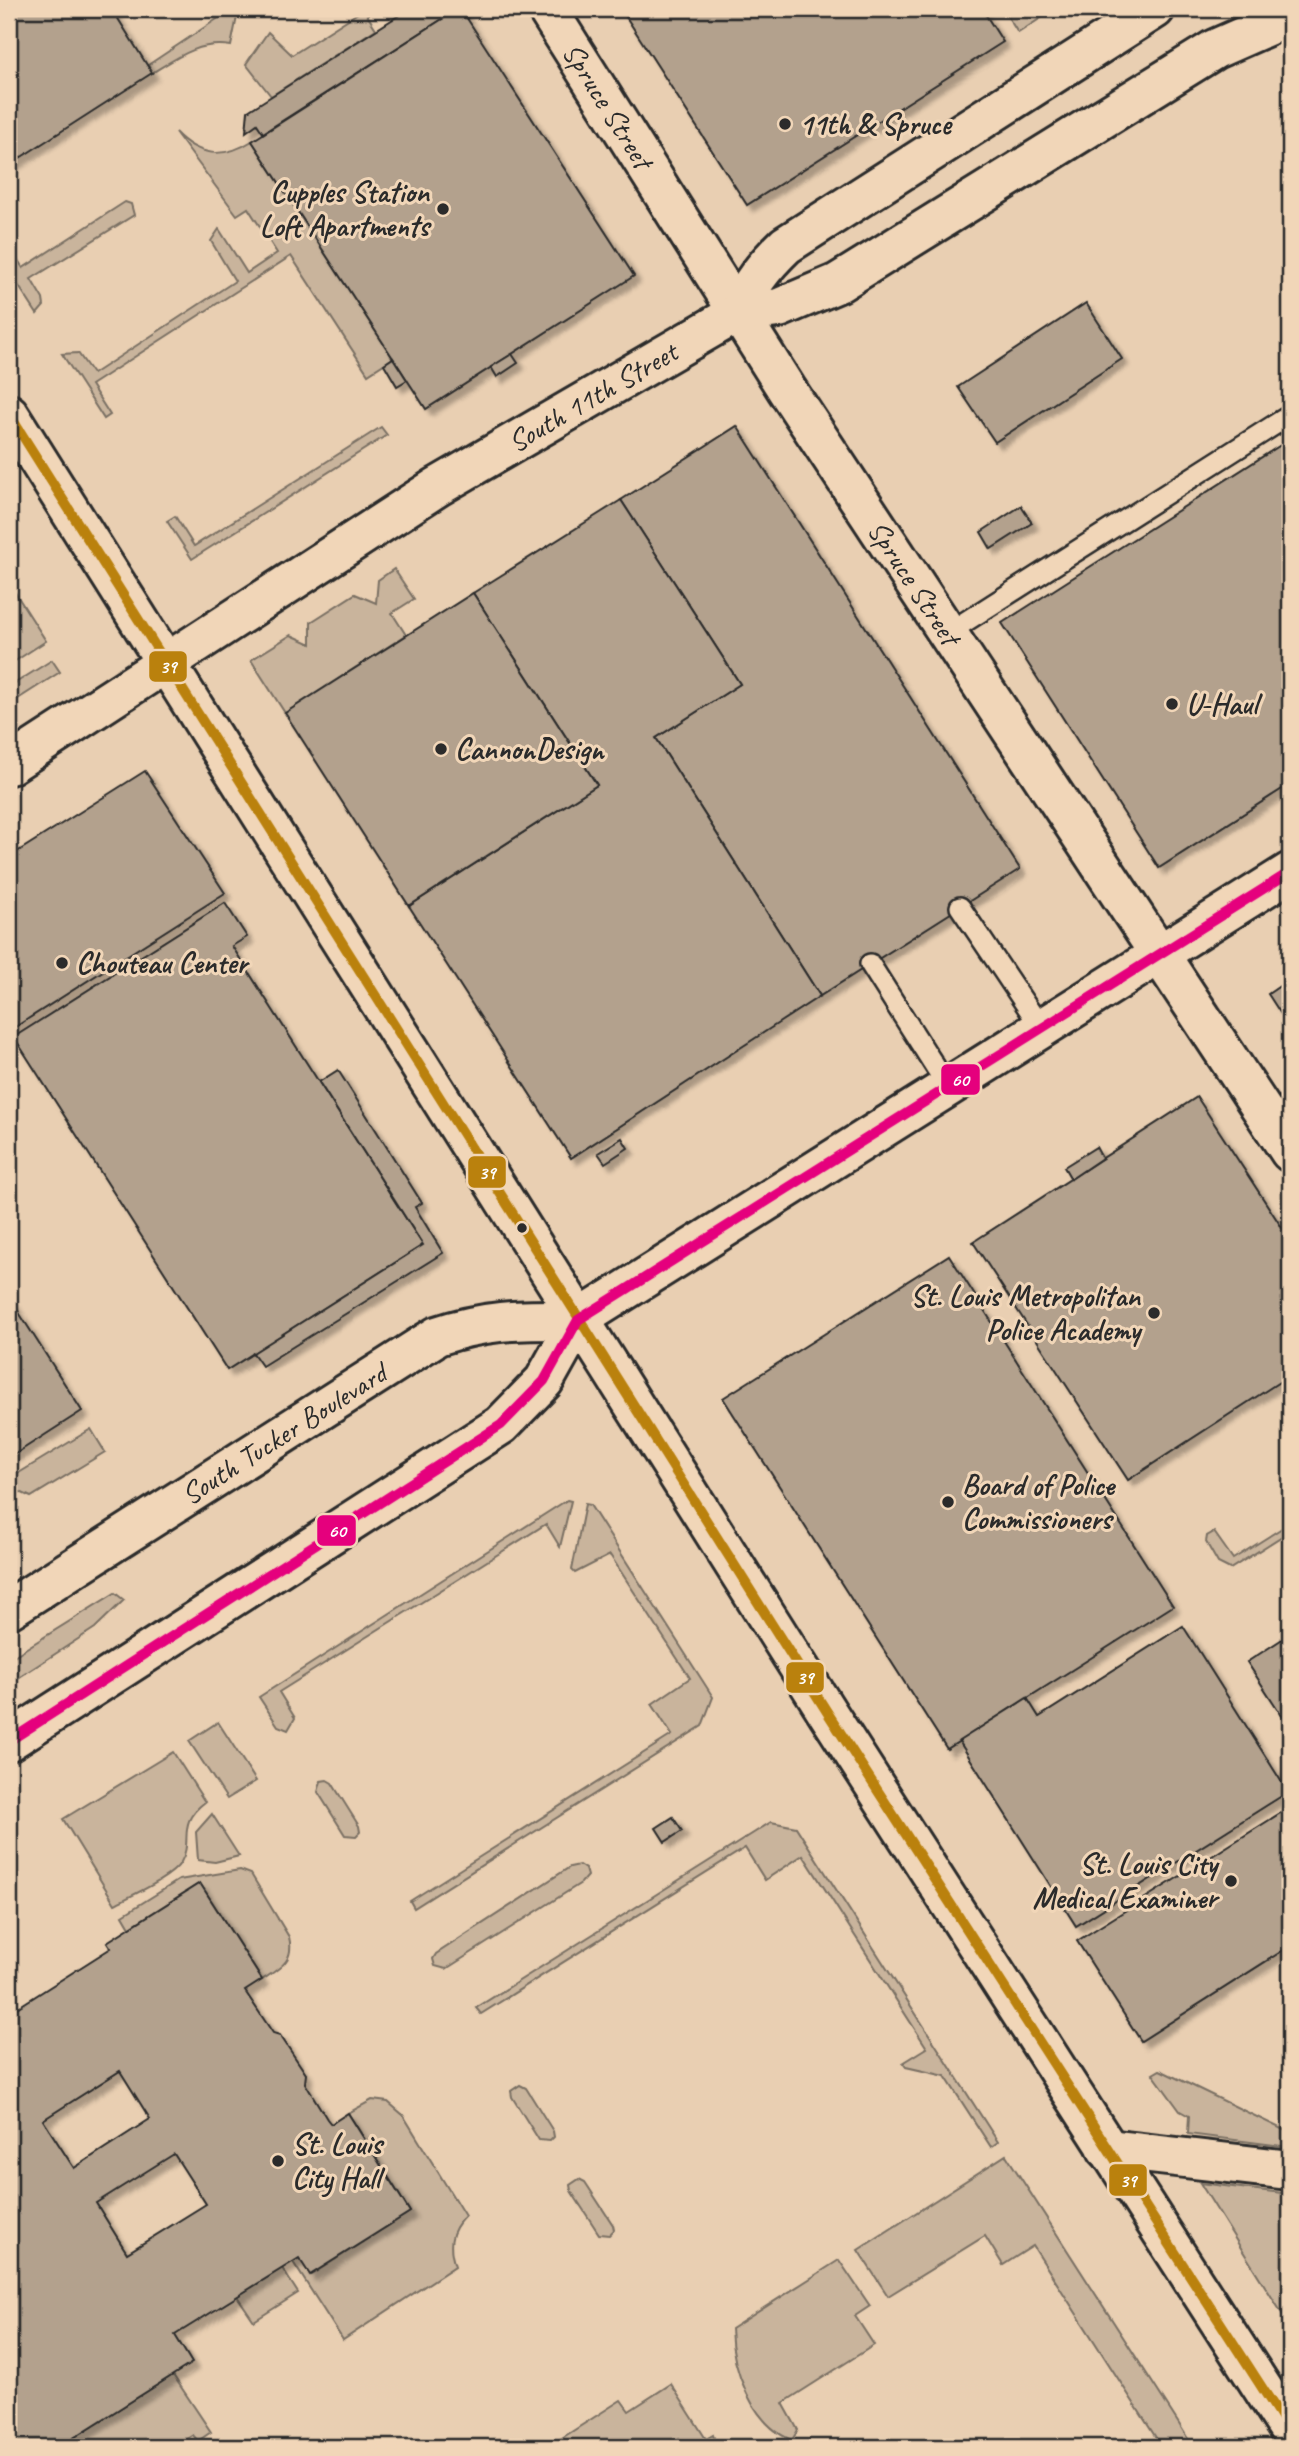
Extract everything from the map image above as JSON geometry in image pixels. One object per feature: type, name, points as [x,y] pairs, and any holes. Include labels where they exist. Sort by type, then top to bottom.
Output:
[{"type":"main road","name":"Spruce Street","points":[[547,9],[737,313],[946,634],[1290,1152]]},
{"type":"main road","points":[[737,313],[749,286],[766,263],[786,245],[1156,9]]},
{"type":"main road","points":[[737,313],[779,308],[826,289],[1215,49],[1290,16]]},
{"type":"main road","name":"South 11th Street","points":[[9,765],[437,487],[737,313]]},
{"type":"main road","points":[[9,414],[579,1320],[1107,2149],[1290,2431]]},
{"type":"main road","points":[[9,1741],[501,1425],[544,1381],[579,1320],[1290,872]]},
{"type":"main road","name":"South Tucker Boulevard","points":[[9,1608],[438,1336],[473,1324],[579,1320]]},
{"type":"main road","points":[[1107,2149],[1290,2170]]},
{"type":"lane","points":[[946,634],[1290,415]]},
{"type":"lane","points":[[960,907],[1042,1029]]},
{"type":"lane","points":[[870,964],[948,1087]]},
{"type":"shaded area","points":[[364,9],[378,9],[367,15],[376,29],[271,96],[246,64],[268,32],[292,55]]},
{"type":"shaded area","points":[[1003,9],[1043,9],[1047,14],[1018,33]]},
{"type":"shaded area","points":[[226,13],[237,17],[231,46],[199,48],[152,73],[148,65]]},
{"type":"shaded area","points":[[175,132],[193,146],[212,153],[232,151],[252,141],[393,358],[368,374],[291,256],[91,385],[110,415],[104,419],[62,354],[78,353],[93,374],[235,281],[211,241],[219,229],[247,273],[277,253],[248,208],[237,215]]},
{"type":"shaded area","points":[[125,202],[131,204],[134,215],[31,279],[43,299],[44,306],[37,314],[9,271],[9,246],[23,268]]},
{"type":"shaded area","points":[[381,427],[387,435],[192,559],[167,521],[175,516],[194,546]]},
{"type":"shaded area","points":[[394,569],[414,599],[392,613],[406,635],[285,713],[251,660],[291,635],[311,644],[311,622],[355,594],[376,603],[378,580]]},
{"type":"shaded area","points":[[9,583],[46,641],[9,665]]},
{"type":"shaded area","points":[[52,660],[60,672],[10,704],[9,687]]},
{"type":"shaded area","points":[[91,1429],[105,1452],[31,1497],[9,1487],[9,1479]]},
{"type":"shaded area","points":[[567,1500],[571,1501],[560,1547],[546,1524],[279,1692],[295,1718],[288,1730],[278,1726],[259,1697]]},
{"type":"shaded area","points":[[585,1504],[590,1505],[713,1697],[702,1726],[414,1908],[410,1901],[672,1735],[652,1704],[690,1678],[610,1555],[575,1573],[572,1570]]},
{"type":"shaded area","points":[[1290,1523],[1290,1531],[1230,1569],[1218,1563],[1206,1542],[1207,1536],[1214,1532],[1233,1559]]},
{"type":"shaded area","points":[[115,1593],[124,1600],[95,1628],[9,1684],[9,1659]]},
{"type":"shaded area","points":[[218,1722],[256,1781],[227,1799],[189,1741]]},
{"type":"shaded area","points":[[173,1752],[205,1802],[190,1818],[185,1854],[176,1868],[151,1886],[115,1904],[63,1819]]},
{"type":"shaded area","points":[[321,1781],[332,1783],[359,1826],[360,1832],[356,1836],[345,1835],[318,1792]]},
{"type":"shaded area","points":[[212,1814],[239,1856],[215,1862],[198,1860],[196,1832]]},
{"type":"shaded area","points":[[771,1822],[796,1827],[998,2142],[991,2147],[945,2076],[906,2067],[903,2063],[927,2048],[803,1855],[765,1880],[745,1848],[481,2014],[476,2008]]},
{"type":"shaded area","points":[[579,1865],[585,1869],[587,1876],[581,1883],[446,1969],[435,1966],[433,1959],[436,1954],[570,1867]]},
{"type":"shaded area","points":[[240,1870],[251,1874],[289,1937],[288,1958],[262,1980],[200,1883],[130,1927],[123,1915],[179,1880]]},
{"type":"shaded area","points":[[1160,2070],[1290,2133],[1290,2147],[1188,2134],[1189,2116],[1180,2111],[1153,2074]]},
{"type":"shaded area","points":[[520,2085],[526,2088],[553,2131],[554,2137],[550,2141],[539,2140],[512,2097],[511,2091]]},
{"type":"shaded area","points":[[372,2100],[388,2102],[403,2115],[465,2216],[453,2233],[452,2252],[455,2266],[343,2340],[293,2262],[299,2258],[311,2275],[410,2212],[348,2113]]},
{"type":"shaded area","points":[[1006,2155],[1193,2447],[1162,2447],[1033,2246],[1003,2265],[985,2236],[888,2296],[858,2250]]},
{"type":"shaded area","points":[[579,2179],[585,2182],[613,2225],[614,2230],[609,2235],[599,2234],[571,2191],[570,2185]]},
{"type":"shaded area","points":[[1200,2183],[1290,2194],[1290,2326]]},
{"type":"shaded area","points":[[839,2260],[870,2306],[855,2316],[874,2345],[783,2403],[798,2430],[792,2440],[778,2433],[755,2409],[735,2361],[731,2329]]},
{"type":"shaded area","points":[[282,2268],[298,2293],[254,2321],[237,2296]]},
{"type":"shaded area","points":[[173,2375],[211,2432],[198,2441],[193,2435],[174,2447],[59,2447]]},
{"type":"shaded area","points":[[671,2384],[706,2439],[713,2435],[717,2447],[685,2447],[679,2438],[665,2447],[548,2447],[621,2400],[629,2411]]},
{"type":"building","points":[[9,9],[112,9],[152,73],[9,165]]},
{"type":"building","points":[[409,9],[458,9],[263,133],[257,124],[246,132],[248,111]]},
{"type":"building","name":"Cupples Station Loft Apartments","points":[[461,9],[634,276],[426,409],[252,141]]},
{"type":"building","name":"11th & Spruce","points":[[621,9],[982,9],[1003,42],[747,205]]},
{"type":"building","points":[[1086,303],[1122,359],[995,442],[958,387]]},
{"type":"building","points":[[512,354],[518,363],[497,377],[491,367]]},
{"type":"building","points":[[393,358],[407,380],[397,386],[384,364]]},
{"type":"building","points":[[737,426],[1020,869],[820,996],[656,738],[740,684],[621,500]]},
{"type":"building","name":"U-Haul","points":[[1290,439],[1290,784],[1159,868],[1002,623]]},
{"type":"building","points":[[621,500],[740,684],[656,738],[820,996],[571,1158],[409,906],[597,785],[473,593]]},
{"type":"building","points":[[1021,506],[1032,523],[991,549],[981,532]]},
{"type":"building","name":"CannonDesign","points":[[473,593],[597,785],[409,906],[285,713]]},
{"type":"building","name":"Chouteau Center","points":[[145,771],[225,893],[9,1031],[9,857]]},
{"type":"building","points":[[225,903],[247,937],[232,946],[423,1245],[227,1370],[14,1037]]},
{"type":"building","points":[[1290,979],[1290,1028],[1268,994]]},
{"type":"building","points":[[338,1070],[422,1203],[415,1207],[443,1253],[262,1366],[253,1353],[423,1245],[319,1082]]},
{"type":"building","name":"St. Louis Metropolitan Police Academy","points":[[1197,1097],[1290,1240],[1290,1375],[1128,1480],[973,1242]]},
{"type":"building","points":[[622,1138],[628,1148],[605,1163],[598,1153]]},
{"type":"building","points":[[1096,1147],[1102,1158],[1071,1179],[1064,1167]]},
{"type":"building","name":"Board of Police Commissioners","points":[[949,1255],[1173,1606],[947,1749],[723,1398]]},
{"type":"building","points":[[9,1297],[82,1411],[9,1458]]},
{"type":"building","points":[[1183,1626],[1288,1792],[1076,1926],[959,1741],[1027,1698],[1039,1717]]},
{"type":"building","points":[[1290,1634],[1290,1728],[1247,1662]]},
{"type":"building","name":"St. Louis City Medical Examiner","points":[[1282,1812],[1290,1825],[1290,1946],[1141,2041],[1077,1941]]},
{"type":"building","points":[[673,1817],[682,1831],[665,1842],[656,1828]]},
{"type":"building","name":"St. Louis City Hall","points":[[200,1883],[262,1980],[245,1991],[273,2033],[280,2035],[306,2074],[305,2083],[327,2119],[331,2124],[348,2113],[410,2212],[310,2275],[299,2258],[175,2335],[192,2363],[59,2447],[9,2447],[9,2013],[111,1948],[107,1942]],"holes":[[[120,2071],[150,2119],[74,2168],[43,2120]],[[174,2154],[206,2204],[127,2253],[96,2203]]]},
{"type":"transit line","name":"39","points":[[9,414],[829,1715],[1290,2431]]},
{"type":"transit line","name":"60","points":[[9,1741],[501,1425],[544,1381],[578,1320],[1290,872]]},
{"type":"place","name":"11th & Spruce","points":[[785,124]]},
{"type":"place","name":"Cupples Station Loft Apartments","points":[[443,209]]},
{"type":"place","name":"U-Haul","points":[[1172,704]]},
{"type":"place","name":"CannonDesign","points":[[441,749]]},
{"type":"place","name":"Chouteau Center","points":[[62,963]]},
{"type":"place","name":"St. Louis Metropolitan Police Academy","points":[[1154,1313]]},
{"type":"place","name":"Board of Police Commissioners","points":[[948,1502]]},
{"type":"place","name":"St. Louis City Medical Examiner","points":[[1231,1881]]},
{"type":"place","name":"St. Louis City Hall","points":[[278,2161]]}]
